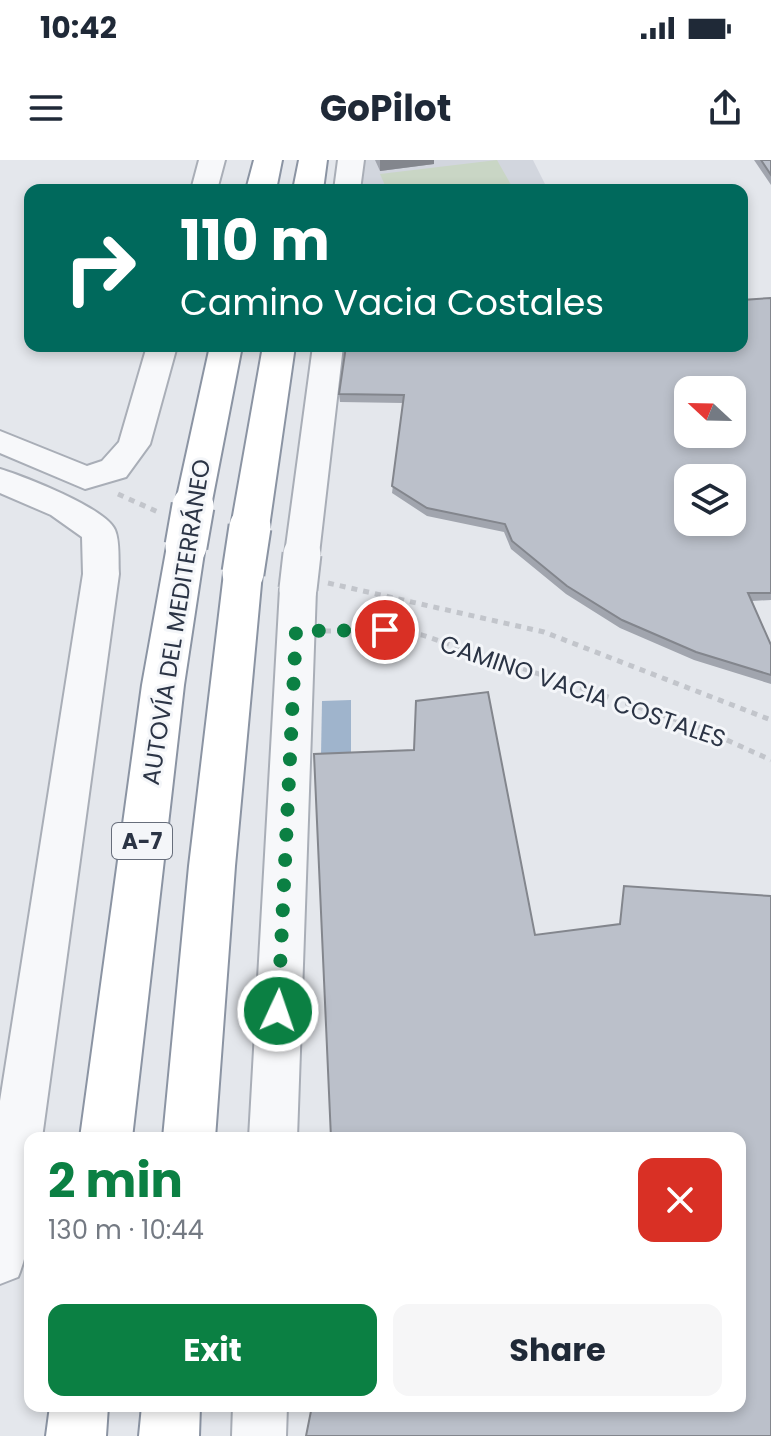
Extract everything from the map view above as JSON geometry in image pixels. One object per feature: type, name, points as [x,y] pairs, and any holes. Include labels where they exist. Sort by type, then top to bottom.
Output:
[{"type":"highway","points":[[245,160],[245,184]]},
{"type":"highway","points":[[262,184],[268,160]]},
{"type":"highway","points":[[309,184],[313,160]]},
{"type":"highway","name":"AUTOVÍA DEL MEDITERRÁNEO","points":[[107,1132],[161,701],[180,522],[224,352]]},
{"type":"highway","points":[[190,1132],[217,806],[243,573],[278,352]]},
{"type":"highway","points":[[76,1436],[78,1412]]},
{"type":"highway","points":[[169,1436],[171,1412]]},
{"type":"street","points":[[206,184],[212,160]]},
{"type":"street","points":[[348,184],[351,160]]},
{"type":"street","points":[[0,441],[85,478],[114,469],[134,444],[160,352]]},
{"type":"street","points":[[273,1132],[296,631],[305,574],[327,352]]},
{"type":"street","points":[[0,480],[63,507],[99,532],[101,574],[0,1259]]},
{"type":"street","points":[[259,1436],[260,1412]]},
{"type":"path","points":[[85,478],[180,522]]},
{"type":"path","name":"CAMINO VACIA COSTALES","points":[[305,574],[544,632],[771,720]]},
{"type":"path","name":"CAMINO VACIA COSTALES","points":[[296,631],[385,630],[422,635],[698,727],[771,760]]},
{"type":"shaded area","points":[[362,160],[533,160],[545,184],[359,184]]},
{"type":"green space","points":[[497,160],[511,184],[384,184],[380,174]]},
{"type":"water","points":[[351,700],[351,756],[321,756],[322,701]]},
{"type":"building","points":[[761,160],[771,160],[771,175]]},
{"type":"building","points":[[771,298],[771,593],[748,593],[771,645],[771,675],[696,652],[622,620],[567,586],[512,541],[505,524],[427,508],[392,486],[404,395],[339,394],[345,352],[748,352],[748,300]]},
{"type":"building","points":[[488,692],[535,935],[620,924],[624,886],[771,896],[771,1436],[306,1436],[311,1412],[746,1412],[746,1132],[331,1132],[314,754],[414,750],[416,701]]},
{"type":"route","points":[[278,1011],[296,631],[385,630]]}]
